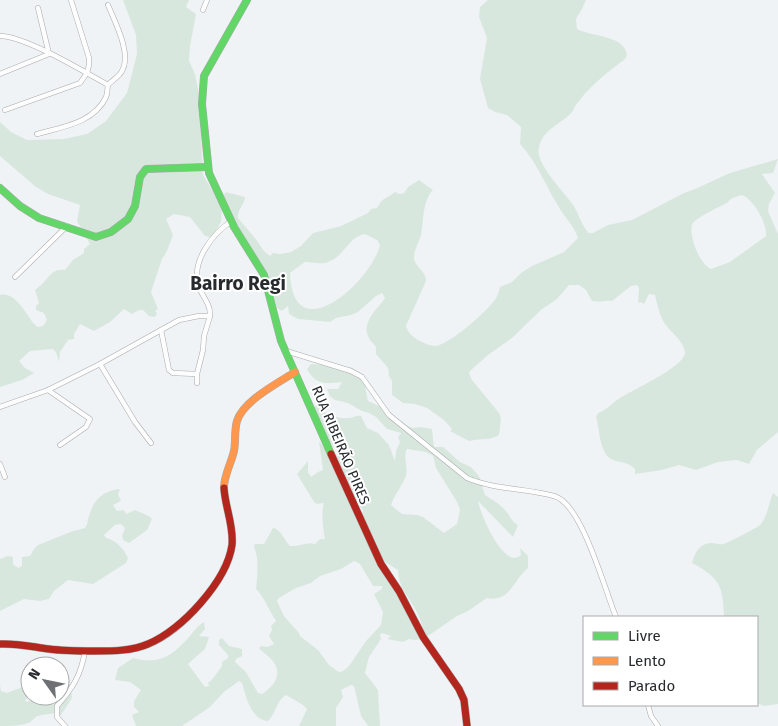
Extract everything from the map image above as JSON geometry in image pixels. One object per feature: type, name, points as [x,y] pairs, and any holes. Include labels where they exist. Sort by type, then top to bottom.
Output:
[{"type":"street","points":[[5,110],[73,86],[80,82],[87,73],[90,65],[89,58],[71,0]]},
{"type":"street","points":[[203,10],[208,0]]},
{"type":"street","name":"RUA RIBEIRÃO PIRES","points":[[247,0],[204,76],[202,104],[207,167],[232,222],[264,276],[274,307],[281,341],[356,512],[381,564],[399,591],[423,637],[459,689],[465,707],[467,726]]},
{"type":"street","points":[[37,134],[77,122],[95,113],[106,97],[108,85],[118,78],[126,64],[126,57],[120,37],[108,5]]},
{"type":"street","points":[[38,8],[49,54]]},
{"type":"street","points":[[0,36],[19,40],[108,85]]},
{"type":"street","points":[[0,74],[49,54]]},
{"type":"street","points":[[0,188],[28,212],[39,218],[67,226],[88,235],[102,236],[111,232],[128,219],[135,206],[140,176],[146,169],[207,167]]},
{"type":"street","points":[[197,383],[197,374],[210,316],[210,308],[198,284],[196,274],[202,255],[209,243],[218,232],[232,222]]},
{"type":"street","points":[[15,277],[67,226]]},
{"type":"street","points":[[0,407],[48,390],[100,364],[178,320],[210,316]]},
{"type":"street","points":[[161,330],[169,370],[173,373],[197,374]]},
{"type":"street","points":[[286,351],[351,371],[362,377],[389,415],[468,478],[480,483],[527,490],[562,498],[572,512],[592,550],[616,616]]},
{"type":"street","points":[[100,364],[135,422],[151,443]]},
{"type":"street","points":[[0,644],[69,651],[121,650],[148,645],[168,633],[185,618],[214,585],[224,569],[232,545],[224,496],[224,481],[234,452],[236,422],[242,410],[249,403],[296,372]]},
{"type":"street","points":[[48,390],[90,420],[86,427],[60,445]]},
{"type":"street","points":[[0,464],[6,477]]},
{"type":"street","points":[[65,726],[57,717],[57,706],[66,696],[81,671],[85,651]]},
{"type":"street","points":[[648,706],[651,716],[658,726]]},
{"type":"shaded area","points":[[123,0],[189,0],[186,7],[196,14],[189,61],[195,74],[199,94],[203,175],[222,207],[221,222],[210,237],[205,236],[190,217],[174,214],[166,219],[173,235],[162,259],[151,292],[158,309],[155,311],[157,313],[156,316],[149,316],[143,310],[132,314],[124,309],[110,322],[94,331],[80,324],[74,334],[74,339],[68,340],[60,352],[59,362],[53,349],[30,351],[19,361],[25,368],[34,373],[22,380],[0,387],[0,295],[6,295],[16,300],[35,325],[38,327],[43,326],[47,320],[44,313],[36,310],[36,306],[39,303],[35,290],[53,273],[58,270],[65,270],[73,260],[84,253],[84,249],[90,244],[77,221],[80,205],[48,194],[36,187],[0,156],[0,122],[11,132],[27,140],[63,139],[87,134],[106,121],[127,93],[137,54],[136,35]]},
{"type":"shaded area","points":[[488,0],[586,0],[576,19],[577,29],[615,40],[625,49],[627,56],[624,60],[586,92],[568,116],[548,131],[541,141],[539,148],[539,155],[546,170],[574,206],[582,224],[589,233],[593,233],[608,225],[632,220],[684,193],[730,173],[778,159],[773,173],[762,174],[775,193],[769,204],[768,211],[778,234],[778,432],[757,450],[749,464],[737,460],[718,462],[696,470],[679,465],[635,474],[635,469],[627,464],[613,460],[605,453],[596,417],[598,413],[620,398],[668,371],[683,358],[685,352],[682,344],[663,321],[655,295],[649,294],[644,304],[638,303],[639,288],[637,285],[631,286],[612,301],[598,302],[592,301],[586,290],[579,285],[569,285],[557,299],[541,310],[512,338],[471,370],[469,373],[472,380],[501,418],[499,435],[492,438],[469,441],[450,431],[452,429],[444,420],[427,408],[403,403],[392,395],[392,381],[388,374],[388,368],[376,354],[376,347],[367,332],[368,321],[385,298],[382,293],[358,312],[336,318],[330,322],[298,319],[289,314],[288,306],[282,311],[277,308],[271,290],[235,227],[223,196],[226,192],[245,197],[238,218],[270,256],[273,253],[291,252],[301,246],[313,233],[341,226],[368,213],[371,209],[377,208],[385,198],[395,192],[404,193],[408,187],[419,180],[433,190],[425,206],[421,235],[414,257],[426,281],[406,326],[414,338],[434,346],[450,339],[478,318],[496,298],[500,287],[512,282],[532,266],[564,252],[578,238],[559,208],[536,165],[520,144],[521,127],[507,115],[488,108],[480,79],[487,38],[479,17],[480,7]],"holes":[[[742,195],[759,212],[766,236],[730,262],[711,269],[699,256],[696,249],[692,236],[692,224],[703,215],[727,203],[732,198]],[[365,234],[377,240],[380,245],[374,260],[363,276],[348,291],[333,302],[317,309],[304,307],[294,296],[290,273],[305,262],[328,262],[338,256],[354,239]]]},
{"type":"shaded area","points":[[311,364],[341,368],[351,367],[363,375],[368,401],[379,406],[408,426],[432,429],[434,447],[443,447],[460,462],[471,467],[479,476],[485,495],[498,503],[518,525],[513,537],[478,501],[488,528],[500,548],[507,555],[514,558],[521,555],[520,548],[528,556],[528,568],[506,594],[495,599],[487,598],[425,638],[418,615],[401,585],[398,570],[385,562],[374,544],[362,516],[363,510],[349,492],[337,451],[328,441],[314,410],[315,406],[327,414],[339,418],[361,416],[367,428],[378,433],[389,445],[395,461],[396,451],[400,442],[398,437],[401,433],[387,429],[376,417],[369,413],[348,403],[335,400],[330,396],[327,389],[338,389],[342,382],[317,381],[307,369]],"holes":[[[407,449],[426,452],[433,456],[436,468],[460,510],[457,524],[444,533],[423,517],[402,514],[391,505],[406,476],[405,455]]]},
{"type":"shaded area","points":[[319,442],[327,452],[380,568],[397,591],[421,639],[409,639],[403,642],[387,639],[391,636],[382,633],[380,635],[381,639],[369,657],[365,673],[378,690],[380,726],[368,726],[361,716],[354,686],[351,685],[341,690],[343,697],[336,708],[336,726],[299,726],[307,709],[303,705],[286,695],[280,701],[268,721],[262,720],[257,717],[250,707],[242,683],[239,681],[224,692],[210,707],[182,726],[136,726],[132,715],[139,712],[134,707],[134,701],[141,690],[130,682],[115,680],[118,668],[133,658],[151,660],[171,654],[204,622],[205,629],[199,636],[209,637],[205,649],[188,664],[205,687],[209,686],[208,683],[222,666],[222,662],[228,658],[228,655],[219,645],[219,640],[222,638],[229,646],[242,649],[242,656],[236,659],[235,662],[246,672],[258,693],[262,694],[271,687],[276,678],[277,668],[259,648],[274,644],[269,636],[272,630],[271,626],[276,621],[256,589],[257,556],[254,546],[255,544],[264,544],[273,528],[280,533],[290,546],[315,544],[320,539],[325,539],[322,516],[324,503],[317,504],[314,502],[297,474],[308,461],[308,472],[311,477],[323,470]],"holes":[[[354,561],[360,564],[373,586],[382,586],[382,589],[374,594],[383,612],[381,625],[366,641],[349,666],[339,672],[329,665],[318,650],[300,636],[284,616],[277,601],[296,588],[311,583],[320,576],[341,569]]]},
{"type":"shaded area","points":[[120,490],[118,494],[121,501],[113,505],[117,511],[124,510],[126,514],[135,510],[152,519],[147,530],[129,543],[123,540],[122,536],[125,528],[121,524],[115,525],[104,535],[122,548],[128,558],[126,563],[93,584],[68,580],[54,591],[49,599],[40,601],[24,599],[0,611],[0,559],[8,556],[13,557],[13,564],[18,568],[22,566],[22,557],[30,556],[38,545],[85,528],[96,501],[107,492]]},
{"type":"shaded area","points":[[773,493],[778,497],[778,704],[764,706],[758,703],[758,616],[724,616],[723,598],[718,584],[709,573],[692,563],[696,552],[704,545],[708,543],[725,543],[742,535],[760,525]]},
{"type":"shaded area","points":[[0,685],[1,691],[7,693],[20,688],[20,706],[67,706],[59,718],[58,713],[37,717],[25,724],[0,726]]},
{"type":"shaded area","points":[[70,685],[72,698],[70,701]]},
{"type":"traffic: fast","points":[[247,0],[204,76],[202,104],[209,173],[234,227],[264,275],[281,341],[331,454]]},
{"type":"traffic: fast","points":[[0,188],[20,206],[39,218],[96,237],[111,232],[128,219],[135,206],[140,177],[146,169],[207,167]]},
{"type":"traffic: slow","points":[[224,488],[234,451],[236,425],[241,414],[246,406],[262,393],[295,372]]},
{"type":"traffic: jam","points":[[331,454],[381,564],[399,591],[423,637],[459,689],[464,700],[467,726]]},
{"type":"traffic: jam","points":[[0,644],[66,651],[115,651],[148,644],[174,628],[188,616],[212,589],[228,559],[232,538],[224,488]]},
{"type":"district","name":"Bairro Regi","points":[[238,283]]}]
